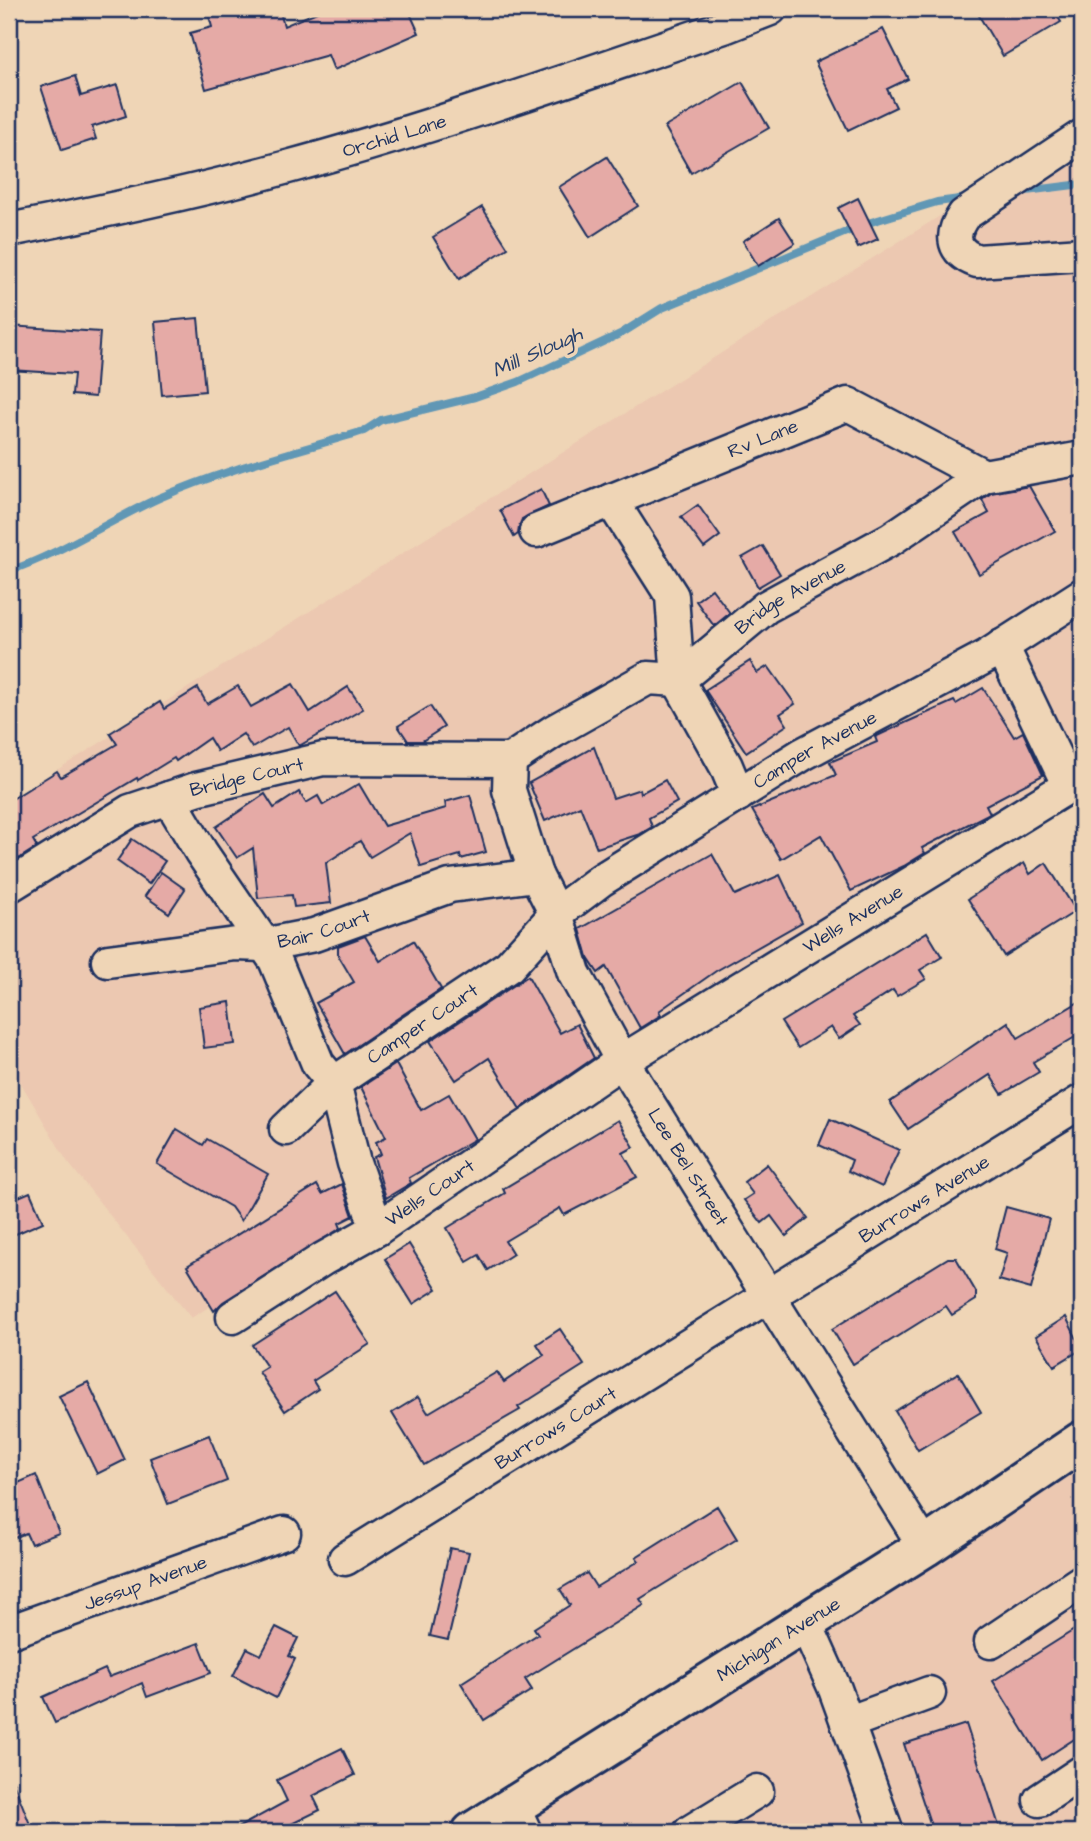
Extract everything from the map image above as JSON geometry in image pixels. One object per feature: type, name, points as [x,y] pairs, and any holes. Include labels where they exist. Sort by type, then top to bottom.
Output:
[{"type":"main road","name":"Michigan Avenue","points":[[472,1832],[519,1819],[805,1622],[925,1547],[1082,1441]]},
{"type":"street","name":"Orchid Lane","points":[[9,230],[112,210],[297,164],[443,121],[724,27],[770,9]]},
{"type":"street","points":[[1082,136],[964,215],[954,229],[954,242],[963,256],[977,261],[1082,254]]},
{"type":"street","name":"Rv Lane","points":[[536,531],[848,404],[984,476]]},
{"type":"street","name":"Bridge Avenue","points":[[678,680],[766,607],[891,539],[984,476],[1082,458]]},
{"type":"street","points":[[611,500],[672,596],[678,680],[726,766],[738,795]]},
{"type":"street","name":"Camper Avenue","points":[[556,914],[601,880],[803,754],[1002,646],[1082,595]]},
{"type":"street","points":[[1002,646],[1076,782]]},
{"type":"street","points":[[510,760],[554,731],[648,678],[678,680]]},
{"type":"street","name":"Bridge Court","points":[[9,886],[130,811],[169,798],[323,759],[510,760]]},
{"type":"street","name":"Lee Bel Street","points":[[510,760],[509,790],[536,875],[556,914],[574,973],[622,1061],[766,1296],[925,1547]]},
{"type":"street","name":"Wells Avenue","points":[[622,1061],[1076,782]]},
{"type":"street","points":[[169,798],[201,852],[275,960],[318,1064],[334,1083],[354,1163],[377,1229]]},
{"type":"street","name":"Bair Court","points":[[108,961],[236,944],[263,945],[314,935],[450,886],[536,875]]},
{"type":"street","name":"Camper Court","points":[[286,1129],[334,1083],[509,966],[556,914]]},
{"type":"street","name":"Wells Court","points":[[233,1317],[323,1259],[377,1229],[622,1061]]},
{"type":"street","name":"Burrows Avenue","points":[[766,1296],[1082,1101]]},
{"type":"street","name":"Burrows Court","points":[[345,1559],[766,1296]]},
{"type":"street","name":"Jessup Avenue","points":[[9,1632],[284,1533]]},
{"type":"street","points":[[991,1642],[1082,1581]]},
{"type":"street","points":[[805,1622],[848,1723],[887,1832]]},
{"type":"street","points":[[848,1723],[929,1693]]},
{"type":"street","points":[[1040,1800],[1082,1772]]},
{"type":"street","points":[[690,1832],[757,1791]]},
{"type":"shaded area","points":[[1082,152],[1082,240],[994,247],[973,244],[968,237],[974,224]]},
{"type":"shaded area","points":[[951,209],[942,222],[940,244],[950,263],[957,269],[971,274],[1082,267],[1082,444],[988,461],[856,392],[606,488],[518,524],[527,549],[604,517],[657,602],[662,665],[507,747],[177,782],[175,779],[9,869],[9,800]]},
{"type":"shaded area","points":[[845,419],[957,478],[691,652],[632,506]]},
{"type":"shaded area","points":[[1082,471],[1082,580],[996,635],[746,774],[696,682],[773,618],[984,492],[988,494],[992,488]]},
{"type":"shaded area","points":[[1082,611],[1082,763],[1076,766],[1021,650]]},
{"type":"shaded area","points":[[995,666],[1051,782],[628,1041],[588,967],[573,918],[609,891],[810,765]]},
{"type":"shaded area","points":[[650,692],[669,693],[720,790],[562,893],[550,870],[550,860],[547,860],[524,787],[524,766]]},
{"type":"shaded area","points":[[323,773],[495,774],[517,864],[311,922],[272,930],[213,844],[191,805]]},
{"type":"shaded area","points":[[162,814],[237,930],[93,949],[94,976],[235,957],[255,958],[262,967],[315,1083],[266,1131],[286,1149],[325,1110],[357,1217],[191,1318],[67,1161],[9,1063],[9,902],[135,823]]},
{"type":"shaded area","points":[[527,890],[538,911],[500,956],[338,1064],[331,1056],[289,954],[452,900]]},
{"type":"shaded area","points":[[549,941],[603,1058],[494,1134],[383,1201],[367,1157],[350,1088]]},
{"type":"shaded area","points":[[1082,1457],[1082,1832],[496,1832]]},
{"type":"shaded area","points":[[902,1537],[906,1543],[448,1832],[433,1832]]},
{"type":"building","points":[[207,9],[257,9],[260,17],[280,12],[284,26],[324,9],[408,9],[419,33],[334,70],[328,55],[206,89],[190,33],[212,27]]},
{"type":"building","points":[[975,9],[1053,9],[1061,22],[1003,56]]},
{"type":"building","points":[[883,29],[908,79],[887,89],[896,107],[848,130],[815,62]]},
{"type":"building","points":[[75,76],[81,96],[117,85],[126,116],[92,127],[96,139],[62,150],[41,87]]},
{"type":"building","points":[[742,82],[769,128],[691,173],[665,127]]},
{"type":"building","points":[[607,157],[638,206],[590,237],[559,187]]},
{"type":"building","points":[[858,198],[878,239],[858,248],[838,208]]},
{"type":"building","points":[[482,207],[508,248],[459,279],[433,237]]},
{"type":"building","points":[[779,218],[795,243],[758,266],[743,241]]},
{"type":"building","points":[[198,318],[205,391],[162,395],[155,322]]},
{"type":"building","points":[[9,326],[100,332],[95,397],[72,395],[74,374],[9,370]]},
{"type":"building","points":[[1029,486],[1055,531],[979,574],[955,532],[989,513],[982,500],[991,493]]},
{"type":"building","points":[[541,489],[549,506],[522,519],[518,534],[514,537],[500,510]]},
{"type":"building","points":[[698,505],[720,536],[704,548],[681,517]]},
{"type":"building","points":[[763,546],[780,574],[758,587],[742,558]]},
{"type":"building","points":[[712,589],[730,613],[714,626],[696,601]]},
{"type":"building","points":[[750,661],[757,673],[768,666],[795,704],[780,714],[787,725],[746,752],[705,690]]},
{"type":"building","points":[[293,684],[310,712],[348,687],[363,709],[299,746],[288,727],[252,748],[243,734],[217,751],[209,738],[176,761],[174,758],[138,780],[137,778],[33,840],[37,847],[9,865],[9,801],[57,771],[61,777],[117,744],[110,733],[160,702],[164,709],[198,688],[207,704],[238,686],[251,707]]},
{"type":"building","points":[[983,688],[1014,737],[1023,732],[1043,775],[986,805],[990,813],[922,848],[925,853],[904,866],[851,891],[821,835],[781,859],[752,810],[836,775],[830,762],[877,742],[875,737],[954,701],[956,704]]},
{"type":"building","points":[[430,706],[444,727],[422,741],[408,741],[398,726]]},
{"type":"building","points":[[594,747],[613,798],[640,789],[641,793],[665,780],[677,802],[649,818],[652,827],[640,834],[597,848],[580,806],[545,821],[529,783]]},
{"type":"building","points":[[359,784],[384,826],[446,808],[445,802],[470,795],[486,852],[461,859],[460,855],[421,867],[410,833],[370,857],[360,841],[326,863],[331,903],[294,907],[292,895],[258,898],[253,848],[237,858],[216,827],[265,794],[274,808],[299,792],[306,803],[318,796],[323,805]]},
{"type":"building","points":[[132,839],[165,861],[149,884],[117,861]]},
{"type":"building","points":[[712,854],[735,895],[780,875],[802,922],[716,971],[659,1011],[661,1015],[640,1028],[606,967],[598,973],[588,958],[580,929]]},
{"type":"building","points":[[1024,863],[1030,874],[1046,863],[1076,911],[1004,956],[968,899]]},
{"type":"building","points":[[161,872],[185,889],[169,913],[145,896]]},
{"type":"building","points":[[927,932],[942,957],[920,970],[926,979],[897,996],[893,990],[853,1016],[860,1025],[839,1039],[831,1027],[798,1048],[781,1022]]},
{"type":"building","points":[[365,936],[380,961],[413,941],[441,989],[345,1054],[316,1003],[354,982],[338,955],[338,946]]},
{"type":"building","points":[[528,976],[560,1033],[577,1024],[594,1058],[520,1109],[489,1058],[456,1080],[430,1041]]},
{"type":"building","points":[[1082,1000],[1082,1033],[1033,1062],[1039,1072],[1002,1094],[990,1075],[908,1129],[890,1102],[1008,1022],[1018,1038]]},
{"type":"building","points":[[230,1002],[235,1044],[204,1048],[199,1007]]},
{"type":"building","points":[[396,1064],[421,1110],[449,1094],[475,1139],[409,1178],[411,1183],[386,1198],[374,1157],[381,1154],[376,1142],[386,1137],[361,1087]]},
{"type":"building","points":[[830,1119],[899,1150],[882,1187],[848,1171],[852,1160],[819,1145]]},
{"type":"building","points":[[618,1120],[634,1147],[623,1153],[637,1177],[564,1215],[560,1208],[505,1241],[513,1254],[488,1270],[479,1255],[467,1262],[447,1228],[505,1193],[503,1189]]},
{"type":"building","points":[[177,1129],[203,1145],[207,1139],[268,1174],[241,1221],[231,1207],[157,1164]]},
{"type":"building","points":[[767,1164],[808,1218],[786,1236],[771,1216],[762,1223],[744,1200],[753,1194],[744,1182]]},
{"type":"building","points":[[342,1184],[353,1216],[339,1223],[341,1228],[223,1302],[214,1311],[187,1266],[317,1185],[322,1194]]},
{"type":"building","points":[[30,1192],[43,1222],[9,1237],[9,1201]]},
{"type":"building","points":[[1006,1207],[1049,1219],[1031,1289],[999,1280],[1007,1253],[995,1249]]},
{"type":"building","points":[[409,1244],[437,1289],[413,1304],[385,1259]]},
{"type":"building","points":[[948,1258],[956,1258],[976,1292],[976,1300],[952,1315],[946,1306],[853,1364],[832,1329]]},
{"type":"building","points":[[335,1291],[370,1344],[313,1381],[318,1389],[285,1411],[259,1372],[267,1367],[252,1345]]},
{"type":"building","points":[[1066,1317],[1082,1349],[1054,1366],[1036,1336]]},
{"type":"building","points":[[560,1329],[584,1365],[518,1407],[520,1410],[424,1465],[392,1413],[418,1397],[428,1413],[497,1372],[504,1382],[544,1355],[537,1344]]},
{"type":"building","points":[[958,1373],[981,1412],[918,1450],[895,1411]]},
{"type":"building","points":[[88,1382],[125,1460],[97,1474],[59,1396]]},
{"type":"building","points":[[209,1435],[227,1481],[168,1504],[150,1458]]},
{"type":"building","points":[[36,1475],[59,1533],[31,1544],[26,1533],[14,1538],[9,1524],[9,1511],[17,1508],[9,1487]]},
{"type":"building","points":[[717,1506],[737,1539],[640,1599],[644,1605],[525,1679],[532,1690],[484,1720],[461,1683],[538,1634],[534,1628],[570,1605],[560,1589],[587,1573],[596,1587],[639,1561],[636,1557]]},
{"type":"building","points":[[450,1548],[469,1552],[448,1640],[430,1636]]},
{"type":"building","points":[[1082,1625],[1082,1734],[1042,1760],[993,1681]]},
{"type":"building","points":[[276,1627],[298,1638],[289,1656],[295,1659],[276,1698],[233,1676],[247,1648],[261,1655]]},
{"type":"building","points":[[199,1643],[211,1673],[147,1697],[142,1683],[55,1723],[43,1697],[105,1669],[109,1677]]},
{"type":"building","points":[[966,1724],[1001,1832],[933,1832],[904,1744]]},
{"type":"building","points":[[342,1748],[355,1775],[313,1796],[320,1810],[275,1832],[230,1832],[287,1801],[277,1780]]},
{"type":"building","points":[[10,1774],[33,1832],[9,1832]]},
{"type":"waterway","name":"Mill Slough","points":[[1018,192],[1082,184]]},
{"type":"waterway","name":"Mill Slough","points":[[9,571],[48,555],[159,498],[209,478],[364,431],[381,420],[475,397],[518,382],[622,333],[662,308],[868,223],[937,202],[967,198]]}]
